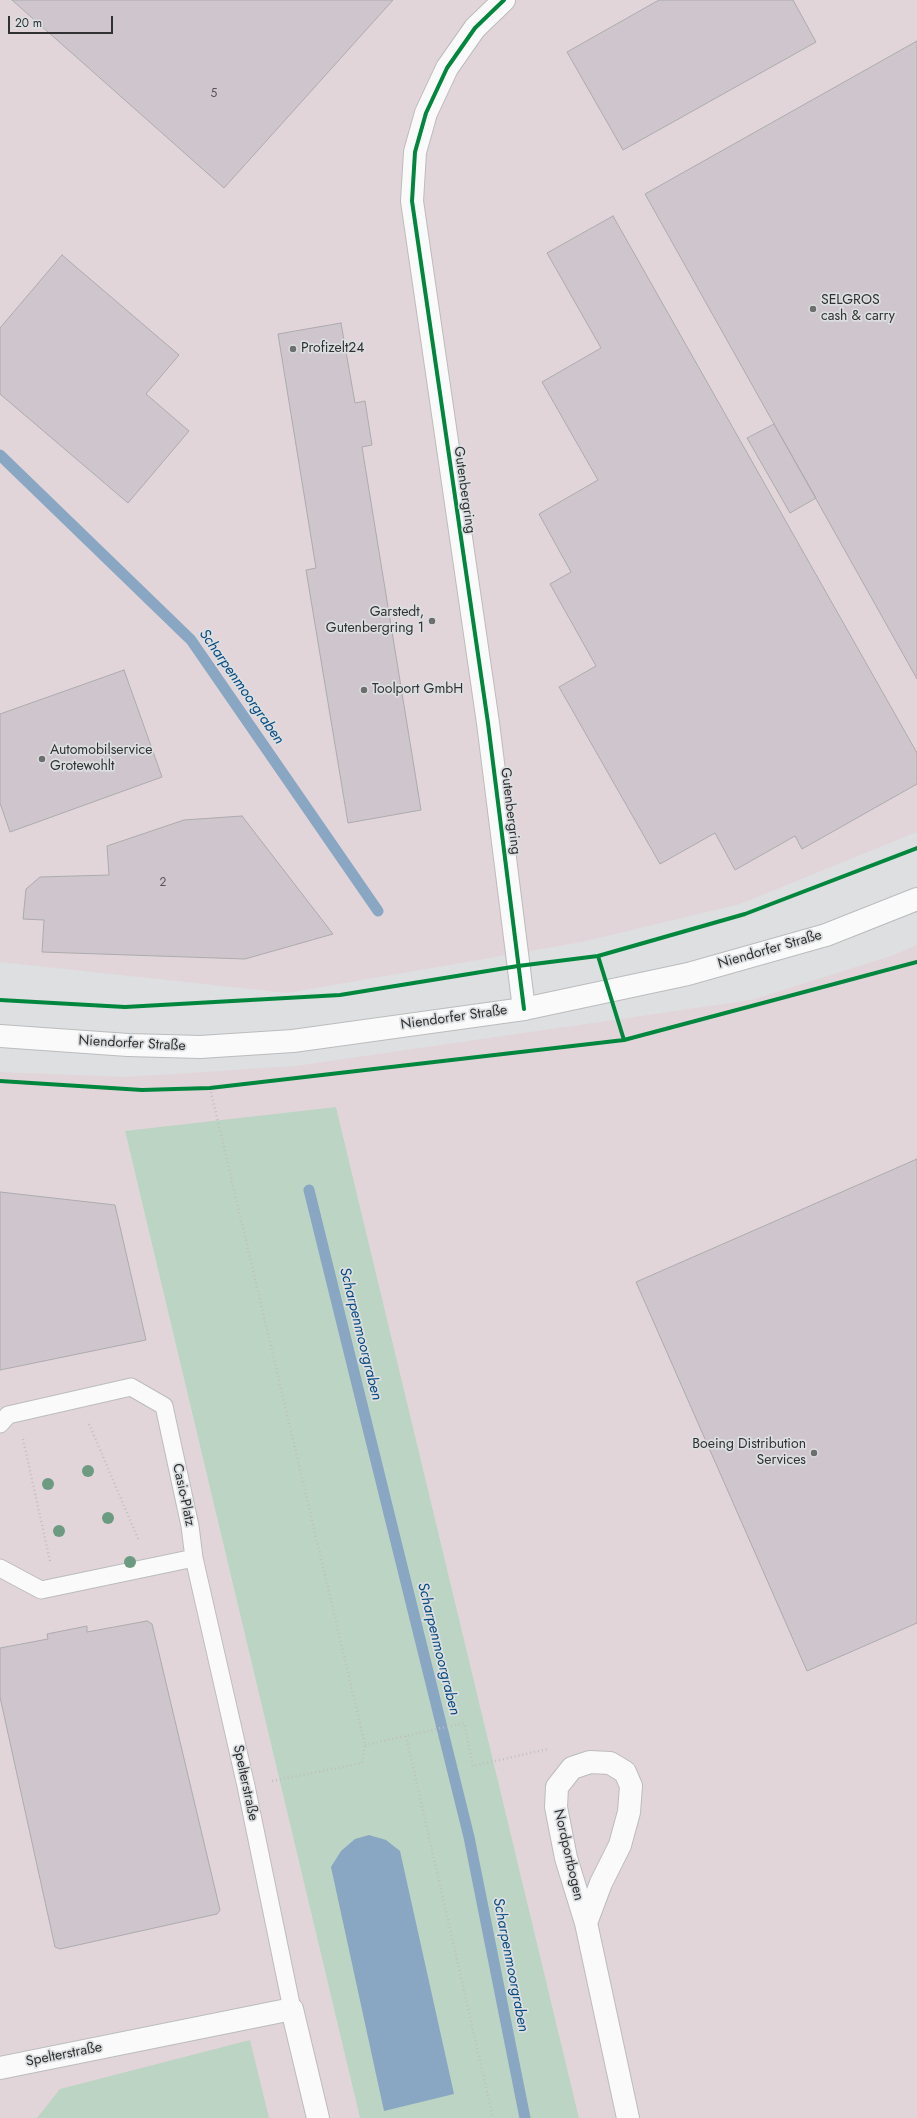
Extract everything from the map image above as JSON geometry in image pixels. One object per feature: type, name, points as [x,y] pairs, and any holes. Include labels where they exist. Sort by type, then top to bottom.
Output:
[{"type":"street","name":"Gutenbergring","points":[[504,0],[475,28],[447,68],[426,113],[416,152],[412,201],[488,723],[524,1009]]},
{"type":"street","name":"Niendorfer Straße","points":[[0,1036],[200,1047],[293,1041],[524,1009],[688,974],[826,935],[917,899]]},
{"type":"street","name":"Nordportbogen","points":[[586,1923],[601,1883],[620,1845],[628,1812],[631,1786],[625,1772],[610,1763],[590,1762],[572,1768],[557,1787],[556,1807],[566,1858],[586,1923],[628,2118]]},
{"type":"street","name":"Spelterstraße","points":[[0,2068],[292,2009],[318,2118]]},
{"type":"lane","name":"Casio-Platz","points":[[0,1424],[8,1414],[131,1387],[164,1406],[190,1526],[194,1558]]},
{"type":"lane","points":[[0,1568],[41,1590],[194,1558]]},
{"type":"lane","name":"Spelterstraße","points":[[194,1558],[246,1786],[292,2009]]},
{"type":"path","points":[[210,1088],[365,1745],[362,1763],[246,1786]]},
{"type":"path","points":[[78,1399],[150,1567]]},
{"type":"path","points":[[17,1412],[55,1586]]},
{"type":"path","points":[[365,1745],[464,1723],[473,1766],[554,1748]]},
{"type":"path","points":[[406,1736],[493,2118]]},
{"type":"shaded area","points":[[0,0],[917,0],[917,832],[740,904],[582,942],[287,993],[0,962]]},
{"type":"shaded area","points":[[917,945],[917,2118],[579,2118],[336,1107],[125,1132],[360,2118],[0,2118],[0,1072],[126,1077],[295,1066],[751,1000],[891,956]]},
{"type":"green space","points":[[336,1107],[579,2118],[360,2118],[125,1131]]},
{"type":"green space","points":[[250,2040],[269,2118],[37,2118],[60,2089]]},
{"type":"water","points":[[369,1835],[386,1840],[400,1851],[454,2094],[384,2111],[331,1867],[341,1851],[355,1839]]},
{"type":"building","points":[[12,0],[393,0],[224,188]]},
{"type":"building","points":[[659,0],[793,0],[816,42],[623,150],[567,52]]},
{"type":"building","name":"SELGROS cash & carry","points":[[917,41],[917,679],[645,194]]},
{"type":"building","points":[[613,216],[917,753],[917,784],[802,849],[795,836],[735,870],[715,833],[660,864],[559,687],[596,666],[550,584],[571,572],[539,514],[598,480],[542,382],[601,348],[547,253]]},
{"type":"building","points":[[62,255],[179,355],[146,394],[189,431],[128,503],[0,394],[0,328]]},
{"type":"building","name":"Toolport GmbH","points":[[341,323],[355,403],[365,401],[372,445],[362,447],[421,810],[348,823],[306,570],[316,568],[278,334]]},
{"type":"building","points":[[774,424],[816,498],[790,513],[747,438]]},
{"type":"building","points":[[124,670],[162,777],[10,832],[0,803],[0,714]]},
{"type":"building","points":[[242,816],[333,934],[245,959],[42,952],[44,920],[23,919],[26,889],[40,877],[109,875],[107,846],[184,820]]},
{"type":"building","name":"Boeing Distribution Services","points":[[917,1159],[917,1623],[807,1671],[636,1282]]},
{"type":"building","points":[[0,1192],[115,1205],[146,1340],[0,1370]]},
{"type":"building","points":[[147,1621],[152,1624],[220,1910],[217,1914],[60,1949],[55,1947],[0,1697],[0,1648],[48,1639],[47,1634],[87,1626],[87,1632]]},
{"type":"waterway","name":"Scharpenmoorgraben","points":[[0,455],[191,640],[378,911]]},
{"type":"waterway","name":"Scharpenmoorgraben","points":[[309,1190],[469,1837],[525,2118]]},
{"type":"cycle path","points":[[504,0],[475,28],[447,68],[426,113],[415,152],[412,201],[488,723],[524,1009]]},
{"type":"cycle path","points":[[0,1000],[125,1007],[340,995],[518,966],[598,956],[745,914],[917,848]]},
{"type":"cycle path","points":[[598,956],[624,1040]]},
{"type":"cycle path","points":[[0,1081],[142,1090],[210,1088],[624,1040],[917,962]]},
{"type":"place","name":"SELGROS cash & carry","points":[[813,309]]},
{"type":"place","name":"Profizelt24","points":[[293,349]]},
{"type":"place","name":"Garstedt, Gutenbergring 1","points":[[432,621]]},
{"type":"place","name":"Toolport GmbH","points":[[364,690]]},
{"type":"place","name":"Automobilservice Grotewohlt","points":[[42,759]]},
{"type":"place","name":"Boeing Distribution Services","points":[[814,1453]]}]
